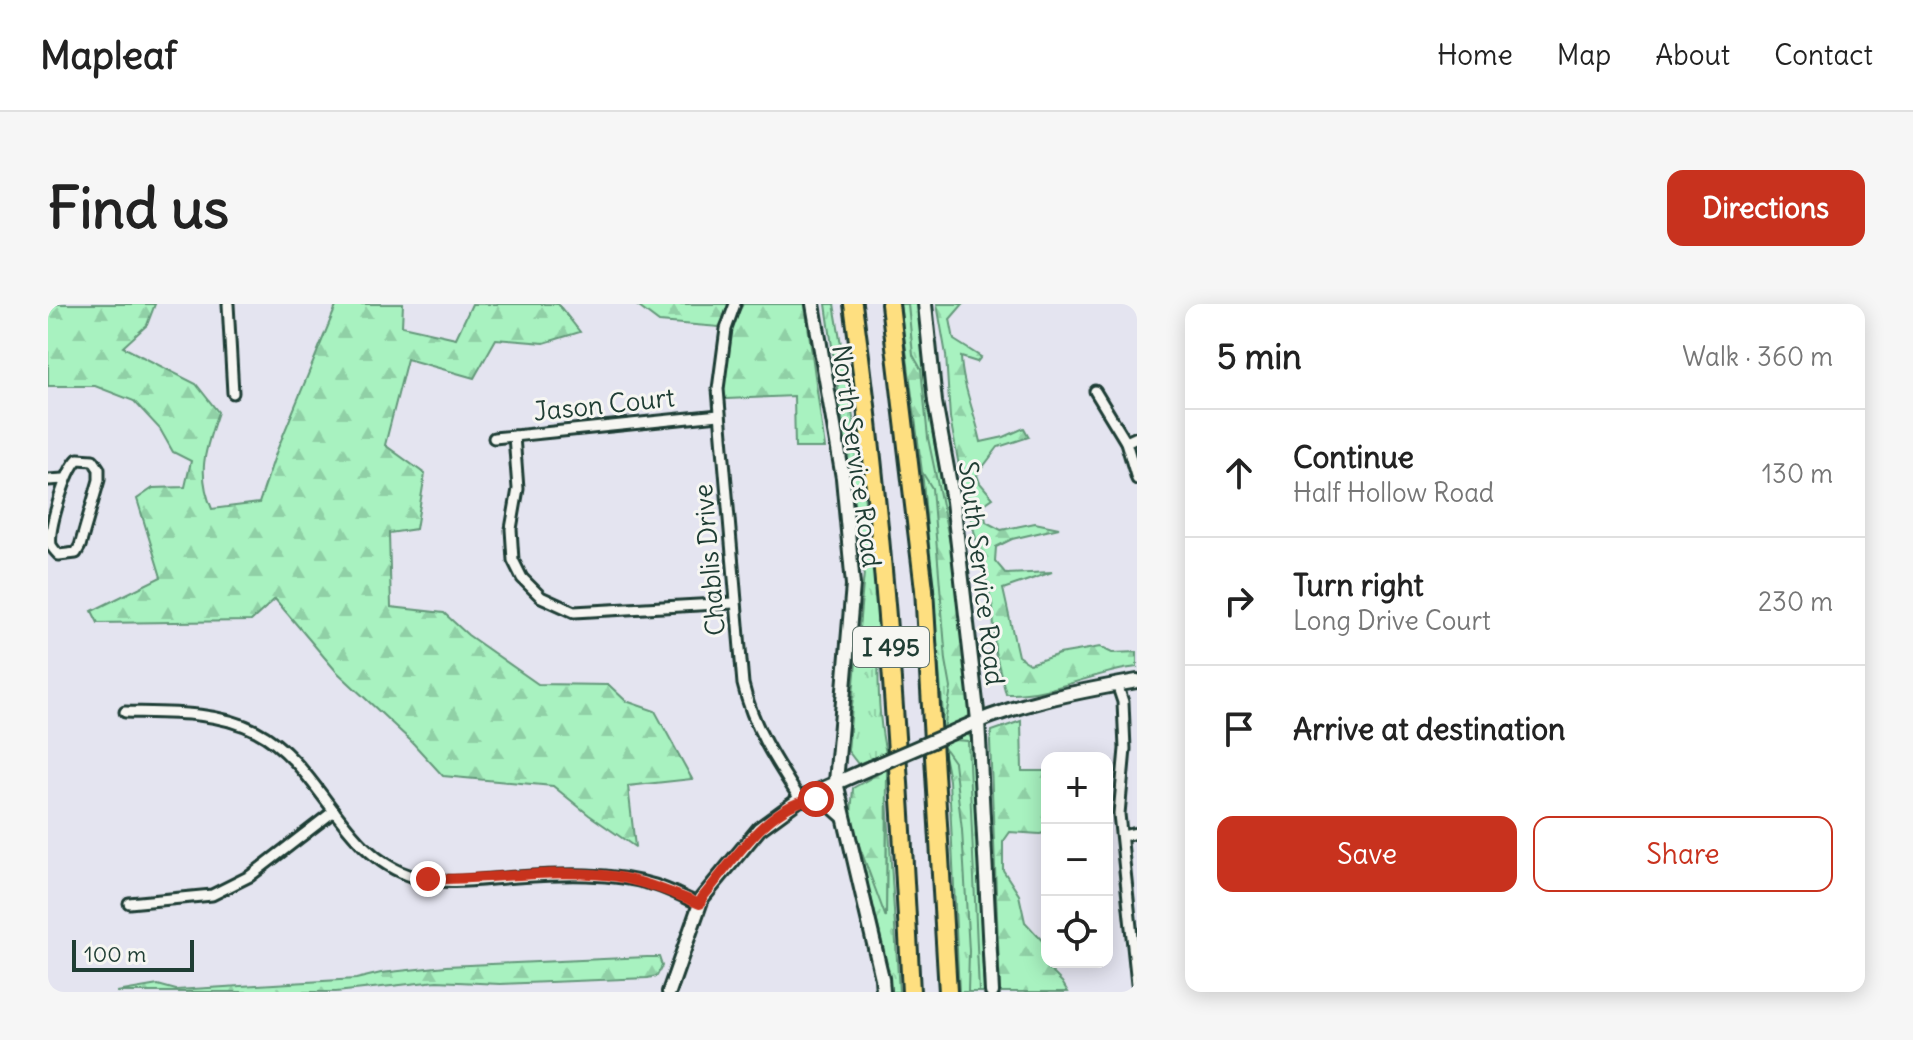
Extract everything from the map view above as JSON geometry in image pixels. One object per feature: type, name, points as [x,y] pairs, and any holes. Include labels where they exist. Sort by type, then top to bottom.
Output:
[{"type":"highway","name":"I 495","points":[[853,304],[887,592],[911,992]]},
{"type":"highway","name":"I 495","points":[[890,304],[924,589],[948,992]]},
{"type":"main road","name":"North Service Road","points":[[813,304],[843,478],[853,585],[836,782],[883,992]]},
{"type":"main road","name":"South Service Road","points":[[925,304],[935,402],[953,501],[978,720],[992,992]]},
{"type":"main road","points":[[669,992],[702,898],[759,829],[800,799],[978,720],[1075,691],[1137,681]]},
{"type":"main road","points":[[800,799],[826,801],[845,818]]},
{"type":"street","points":[[228,304],[233,393]]},
{"type":"street","name":"Chablis Drive","points":[[735,304],[720,359],[719,415],[743,684],[749,711],[763,740],[800,799]]},
{"type":"street","points":[[1095,391],[1126,442],[1137,479]]},
{"type":"street","name":"Jason Court","points":[[494,438],[719,415]]},
{"type":"street","points":[[514,436],[518,489],[511,529],[513,560],[522,578],[541,597],[574,612],[734,603]]},
{"type":"street","points":[[1126,442],[1137,437]]},
{"type":"street","points":[[78,459],[93,460],[99,469],[99,480],[80,546],[76,553],[59,555],[51,547],[51,536],[64,479],[78,459]]},
{"type":"street","points":[[48,480],[64,479]]},
{"type":"street","points":[[1117,684],[1123,702],[1125,749],[1119,814],[1137,984]]},
{"type":"street","points":[[125,712],[217,718],[257,732],[293,760],[356,840],[371,854],[415,877],[465,880],[582,875],[616,877],[655,885],[700,904]]},
{"type":"street","points":[[129,903],[212,895],[250,876],[334,811]]},
{"type":"street","points":[[1122,836],[1137,833]]},
{"type":"green space","points":[[48,304],[155,304],[147,325],[123,347],[196,384],[218,412],[204,460],[204,483],[212,509],[259,503],[277,450],[337,304],[403,304],[402,326],[456,338],[472,304],[558,304],[580,332],[544,343],[496,339],[474,378],[407,359],[385,445],[425,474],[416,529],[389,533],[391,607],[444,613],[468,635],[538,684],[609,685],[626,701],[655,711],[692,779],[628,786],[635,847],[553,786],[443,776],[411,741],[336,671],[275,599],[251,621],[98,623],[92,611],[161,577],[137,499],[153,488],[185,487],[191,461],[173,452],[160,429],[134,401],[95,386],[48,386]]},
{"type":"green space","points":[[635,304],[731,304],[719,327],[659,322]]},
{"type":"green space","points":[[743,304],[805,304],[825,448],[795,448],[794,396],[727,399],[722,393],[732,324]]},
{"type":"green space","points":[[826,304],[834,304],[858,449],[876,595],[880,714],[886,753],[858,764],[848,751],[864,573]]},
{"type":"green space","points":[[900,304],[918,304],[933,435],[961,592],[970,715],[941,730],[943,715],[923,481]]},
{"type":"green space","points":[[900,304],[908,304],[913,355],[921,369],[928,438],[960,591],[971,710],[968,718],[944,729],[951,688],[932,488],[922,472]]},
{"type":"green space","points":[[937,304],[963,304],[950,319],[954,340],[981,357],[977,362],[961,357],[981,442],[1024,428],[1029,437],[998,447],[977,475],[993,498],[983,505],[986,522],[1001,530],[1035,523],[1059,528],[1012,539],[996,547],[995,561],[1006,574],[1052,572],[1003,589],[1018,656],[1030,664],[1059,654],[1100,647],[1112,653],[1137,652],[1137,667],[1055,688],[1006,694],[995,652],[993,608],[962,482],[950,418],[946,355]]},
{"type":"green space","points":[[1021,721],[1022,771],[1041,771],[1041,834],[1010,832],[1003,842],[1003,870],[1019,895],[1025,922],[1041,939],[1041,968],[1048,968],[1068,992],[1000,992],[992,731]]},
{"type":"green space","points":[[964,734],[973,741],[984,992],[959,992],[949,780],[942,745]]},
{"type":"green space","points":[[954,740],[968,741],[979,992],[968,992],[969,951],[962,830],[954,762],[942,745]]},
{"type":"green space","points":[[887,769],[886,918],[851,815],[853,788]]},
{"type":"green space","points":[[887,797],[899,992],[890,992],[884,950],[856,837],[886,915]]},
{"type":"green space","points":[[659,957],[662,966],[657,976],[648,978],[500,984],[437,981],[336,992],[117,992],[158,985],[176,990],[356,979],[446,966]]},
{"type":"route","points":[[428,879],[616,877],[655,885],[700,904],[759,829],[800,799],[816,799]]}]
